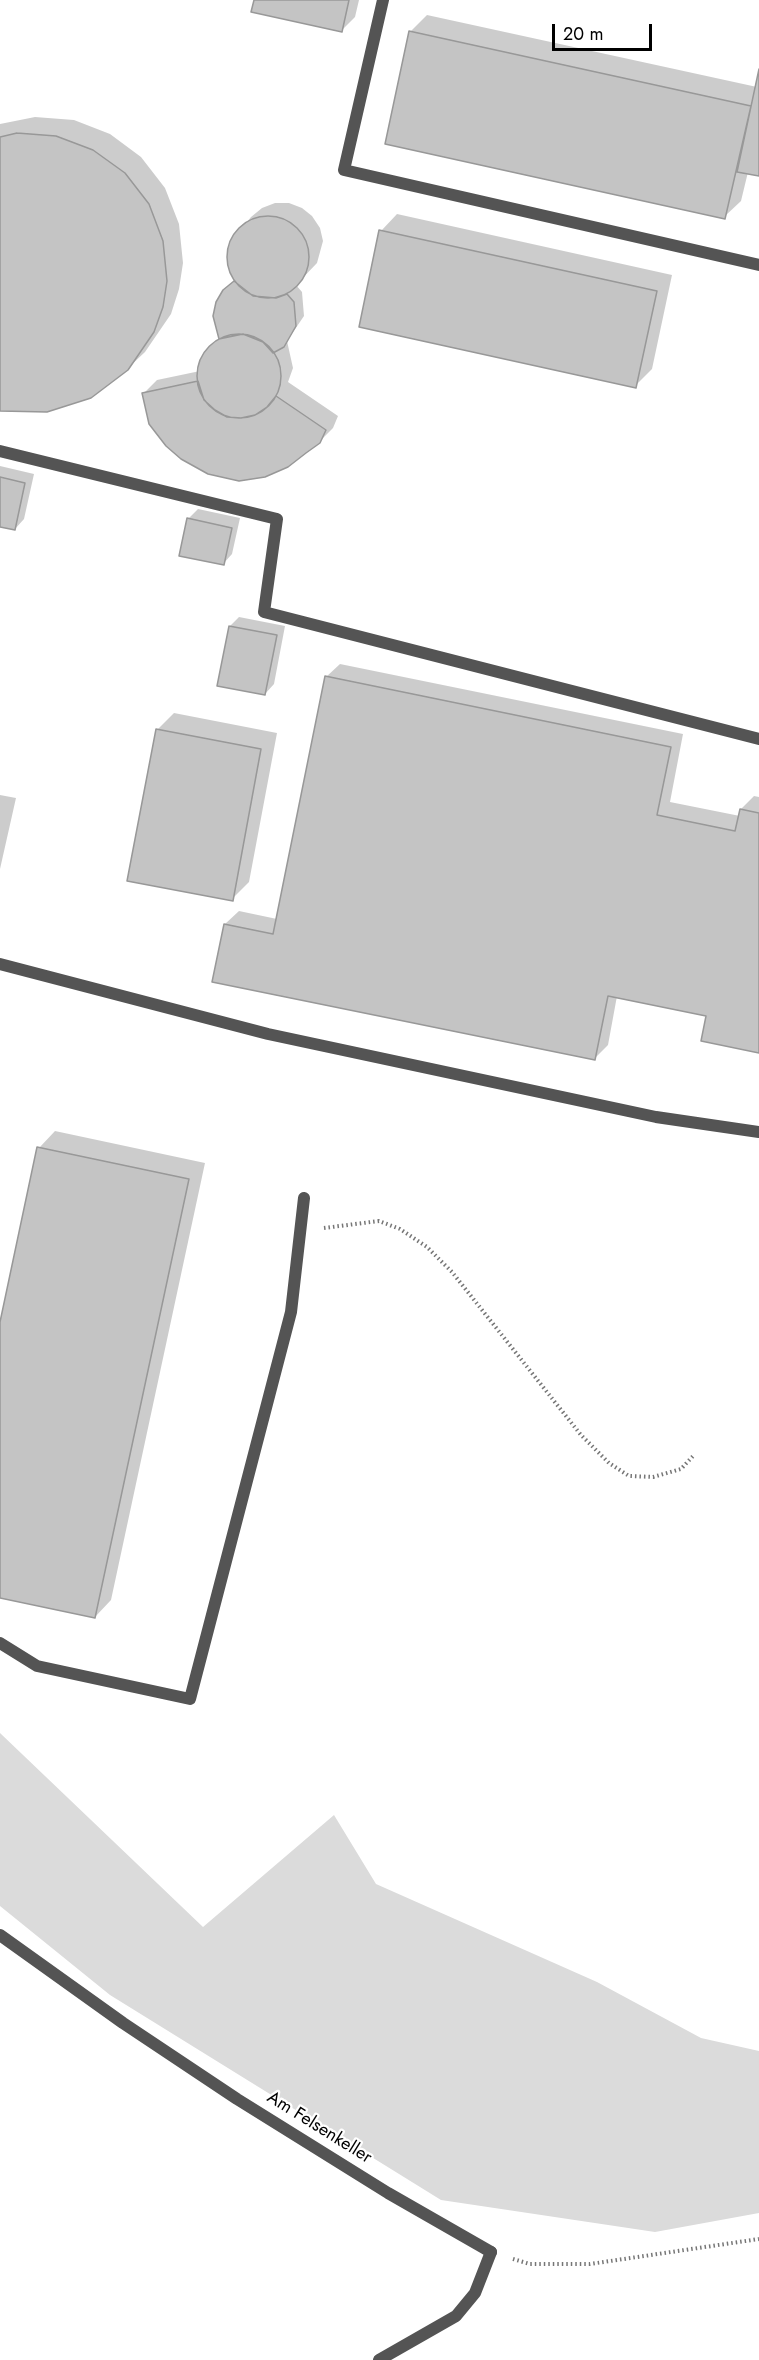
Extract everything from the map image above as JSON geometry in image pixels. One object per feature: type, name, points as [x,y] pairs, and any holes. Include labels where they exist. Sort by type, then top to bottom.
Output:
[{"type":"street","points":[[383,0],[344,170],[759,265]]},
{"type":"street","points":[[0,452],[277,519],[264,612],[759,739]]},
{"type":"street","points":[[0,964],[268,1035],[656,1117],[759,1131]]},
{"type":"street","points":[[0,1643],[37,1666],[190,1699],[291,1312],[304,1198]]},
{"type":"street","name":"Am Felsenkeller","points":[[0,1935],[123,2023],[237,2099],[388,2193],[491,2252]]},
{"type":"street","points":[[379,2360],[456,2316],[475,2293],[491,2252]]},
{"type":"path","points":[[300,1233],[353,1223],[379,1221],[400,1229],[427,1247],[452,1272],[581,1435],[609,1463],[629,1476],[653,1477],[681,1469],[694,1455]]},
{"type":"path","points":[[491,2252],[531,2264],[590,2265],[759,2239]]},
{"type":"shaded area","points":[[0,1733],[203,1927],[334,1815],[376,1884],[597,1982],[701,2038],[759,2051],[759,2213],[655,2232],[441,2200],[110,1995],[0,1906]]},
{"type":"building","points":[[254,0],[349,0],[342,32],[251,12]]},
{"type":"building","points":[[409,31],[751,106],[725,219],[385,144]]},
{"type":"building","points":[[759,69],[759,176],[737,172]]},
{"type":"building","points":[[17,133],[56,136],[93,150],[125,173],[149,204],[163,241],[167,281],[163,307],[154,332],[128,370],[91,398],[47,412],[0,411],[0,137]]},
{"type":"building","points":[[260,216],[276,216],[291,223],[302,234],[309,249],[306,273],[297,286],[276,298],[260,298],[245,291],[234,280],[227,265],[227,249],[234,234],[245,223]]},
{"type":"building","points":[[379,230],[657,291],[636,388],[359,327]]},
{"type":"building","points":[[234,281],[253,296],[276,298],[287,294],[294,302],[296,326],[284,347],[273,353],[263,342],[243,334],[219,339],[213,316],[216,302],[223,290]]},
{"type":"building","points":[[239,334],[262,341],[274,353],[281,376],[274,399],[262,411],[239,418],[216,411],[204,399],[197,376],[204,353],[216,341]]},
{"type":"building","points":[[198,381],[204,400],[227,417],[241,418],[255,415],[267,407],[276,396],[326,430],[320,443],[288,467],[265,477],[239,481],[208,474],[181,459],[166,446],[149,424],[142,393]]},
{"type":"building","points":[[0,477],[25,483],[15,530],[0,527]]},
{"type":"building","points":[[187,518],[232,528],[224,565],[179,556]]},
{"type":"building","points":[[229,626],[277,635],[265,695],[217,686]]},
{"type":"building","points":[[325,676],[671,747],[657,815],[735,831],[740,809],[759,813],[759,1053],[701,1041],[706,1016],[608,996],[595,1060],[212,982],[224,924],[273,934]]},
{"type":"building","points":[[156,729],[261,749],[233,901],[127,881]]},
{"type":"building","points":[[37,1147],[189,1179],[95,1618],[0,1598],[0,1322]]}]
